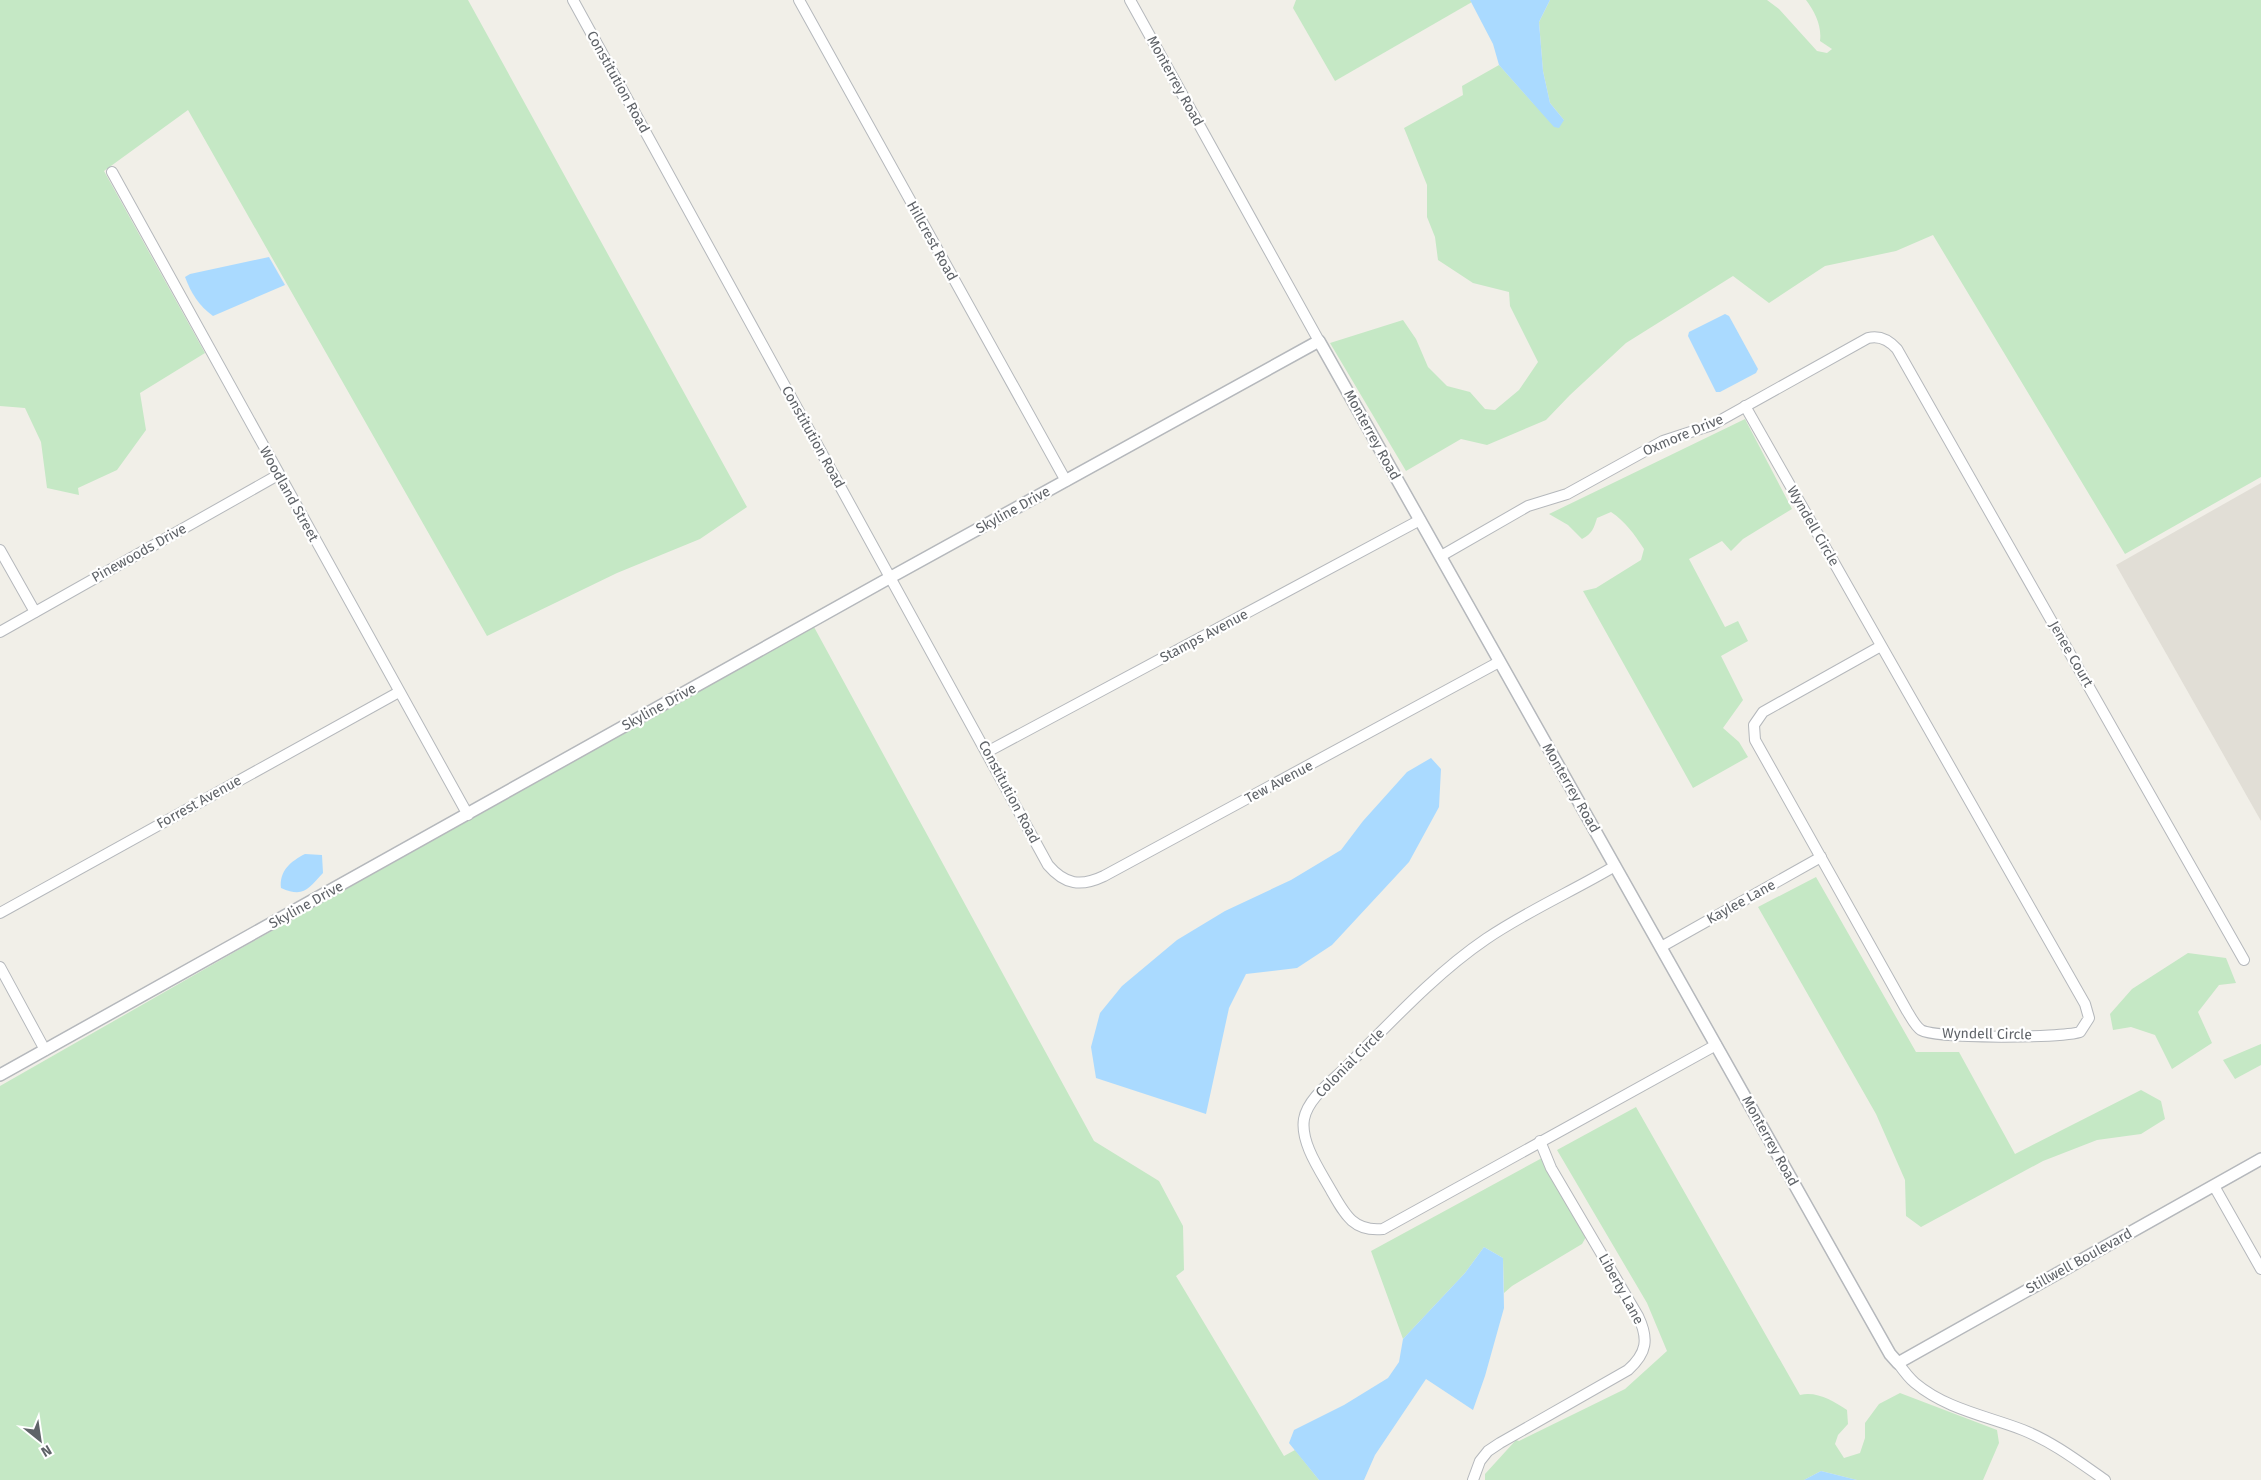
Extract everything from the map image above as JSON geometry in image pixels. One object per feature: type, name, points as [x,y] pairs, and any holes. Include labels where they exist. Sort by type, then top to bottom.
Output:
[{"type":"street","name":"Constitution Road","points":[[572,0],[1048,864],[1055,873]]},
{"type":"street","name":"Hillcrest Road","points":[[799,0],[1066,481]]},
{"type":"street","name":"Monterrey Road","points":[[1130,0],[1499,662],[1890,1354],[1914,1383],[1934,1395],[1975,1414],[2037,1436],[2059,1448],[2105,1480]]},
{"type":"street","name":"Woodland Street","points":[[112,172],[278,475],[468,815]]},
{"type":"street","name":"Oxmore Drive","points":[[1440,556],[1528,506],[1567,494],[1663,441],[1712,425],[1868,338],[1879,337],[1887,340],[1897,349]]},
{"type":"street","name":"Skyline Drive","points":[[0,1075],[891,577],[1319,341]]},
{"type":"street","name":"Jenee Court","points":[[1897,349],[2244,960]]},
{"type":"street","name":"Wyndell Circle","points":[[1745,406],[2085,1004],[2089,1018],[2086,1026],[2080,1032],[2065,1035],[1944,1035],[1921,1030],[1907,1012],[1755,740],[1754,725],[1763,712],[1881,646]]},
{"type":"street","name":"Pinewoods Drive","points":[[0,632],[278,475]]},
{"type":"street","name":"Stamps Avenue","points":[[987,752],[1420,520]]},
{"type":"street","points":[[0,550],[34,612]]},
{"type":"street","name":"Tew Avenue","points":[[1055,873],[1071,882],[1095,880],[1499,662]]},
{"type":"street","name":"Forrest Avenue","points":[[0,913],[399,692]]},
{"type":"street","name":"Kaylee Lane","points":[[1661,947],[1821,857]]},
{"type":"street","name":"Colonial Circle","points":[[1615,866],[1580,887],[1514,921],[1460,960],[1390,1024],[1314,1100],[1305,1115],[1303,1125],[1306,1141],[1346,1215],[1358,1226],[1372,1230],[1392,1225],[1716,1045]]},
{"type":"street","points":[[0,967],[45,1050]]},
{"type":"street","name":"Liberty Lane","points":[[1473,1480],[1480,1461],[1488,1451],[1628,1370],[1640,1359],[1644,1346],[1644,1334],[1638,1316],[1551,1168],[1540,1142]]},
{"type":"street","name":"Stillwell Boulevard","points":[[1898,1363],[2261,1159]]},
{"type":"street","points":[[2214,1186],[2261,1269]]},
{"type":"shaded area","points":[[2261,483],[2261,821],[2116,565]]},
{"type":"green space","points":[[0,0],[468,0],[747,507],[700,539],[617,573],[487,636],[188,110],[104,171],[205,353],[140,393],[146,430],[117,470],[78,488],[79,495],[47,488],[41,442],[25,408],[0,406]]},
{"type":"green space","points":[[1296,0],[1470,0],[1472,2],[1335,81],[1293,8]]},
{"type":"green space","points":[[1550,0],[1767,0],[1779,9],[1817,51],[1827,53],[1832,49],[1820,41],[1817,19],[1806,0],[2261,0],[2261,477],[2125,554],[1933,235],[1896,251],[1825,266],[1769,303],[1733,276],[1626,343],[1546,420],[1487,445],[1461,439],[1406,471],[1330,343],[1403,320],[1416,339],[1428,367],[1447,386],[1470,392],[1485,409],[1495,410],[1519,390],[1538,362],[1510,306],[1509,292],[1473,283],[1438,260],[1435,237],[1427,217],[1427,185],[1404,128],[1463,95],[1462,86],[1499,65],[1533,103],[1564,120],[1550,103],[1543,71],[1539,22]]},
{"type":"green space","points":[[1745,419],[1792,509],[1743,539],[1731,551],[1722,541],[1689,559],[1725,627],[1738,621],[1748,641],[1721,656],[1743,700],[1723,728],[1739,742],[1748,757],[1693,788],[1583,591],[1596,588],[1641,560],[1644,549],[1625,524],[1611,512],[1597,518],[1592,530],[1582,539],[1568,525],[1549,514]]},
{"type":"green space","points":[[814,627],[1094,1141],[1159,1181],[1183,1226],[1184,1270],[1176,1276],[1284,1456],[1295,1450],[1319,1480],[0,1480],[0,1086],[289,921]]},
{"type":"green space","points":[[1816,877],[1916,1052],[1959,1052],[2015,1154],[2141,1090],[2161,1101],[2165,1119],[2141,1134],[2097,1140],[2043,1161],[1921,1227],[1906,1216],[1905,1180],[1876,1114],[1758,907]]},
{"type":"green space","points":[[2188,953],[2226,958],[2236,983],[2219,985],[2198,1012],[2212,1043],[2172,1069],[2155,1035],[2131,1027],[2113,1030],[2110,1014],[2132,989]]},
{"type":"green space","points":[[2261,1044],[2261,1065],[2235,1079],[2223,1060]]},
{"type":"green space","points":[[1636,1107],[1800,1395],[1813,1394],[1830,1400],[1847,1410],[1848,1424],[1838,1435],[1835,1444],[1844,1458],[1860,1453],[1865,1438],[1865,1423],[1879,1404],[1900,1393],[1997,1430],[1999,1443],[1983,1480],[1857,1480],[1821,1471],[1804,1480],[1485,1480],[1485,1474],[1516,1440],[1519,1441],[1625,1389],[1667,1351],[1647,1303],[1557,1150]]},
{"type":"green space","points":[[1542,1158],[1586,1237],[1582,1244],[1512,1286],[1504,1293],[1503,1258],[1484,1247],[1465,1273],[1403,1339],[1371,1251]]},
{"type":"water","points":[[1470,0],[1550,0],[1539,22],[1543,71],[1550,103],[1564,120],[1559,128],[1554,127],[1499,65],[1493,44]]},
{"type":"water","points":[[269,257],[285,285],[213,316],[196,299],[185,277],[190,274]]},
{"type":"water","points":[[1725,314],[1729,316],[1758,369],[1756,373],[1720,392],[1716,392],[1688,336],[1689,332]]},
{"type":"water","points":[[1431,758],[1441,769],[1439,807],[1409,862],[1332,945],[1297,968],[1246,974],[1229,1008],[1206,1114],[1096,1078],[1091,1047],[1100,1013],[1122,986],[1177,940],[1225,911],[1291,880],[1341,850],[1363,821],[1407,772]]},
{"type":"water","points":[[305,854],[322,855],[323,873],[313,884],[300,892],[281,888],[282,876],[287,867]]},
{"type":"water","points":[[1484,1247],[1503,1258],[1504,1308],[1485,1376],[1473,1410],[1426,1379],[1375,1455],[1364,1480],[1319,1480],[1289,1443],[1294,1430],[1344,1405],[1388,1378],[1399,1362],[1403,1339],[1465,1273]]},
{"type":"water","points":[[1821,1471],[1857,1480],[1804,1480]]}]
